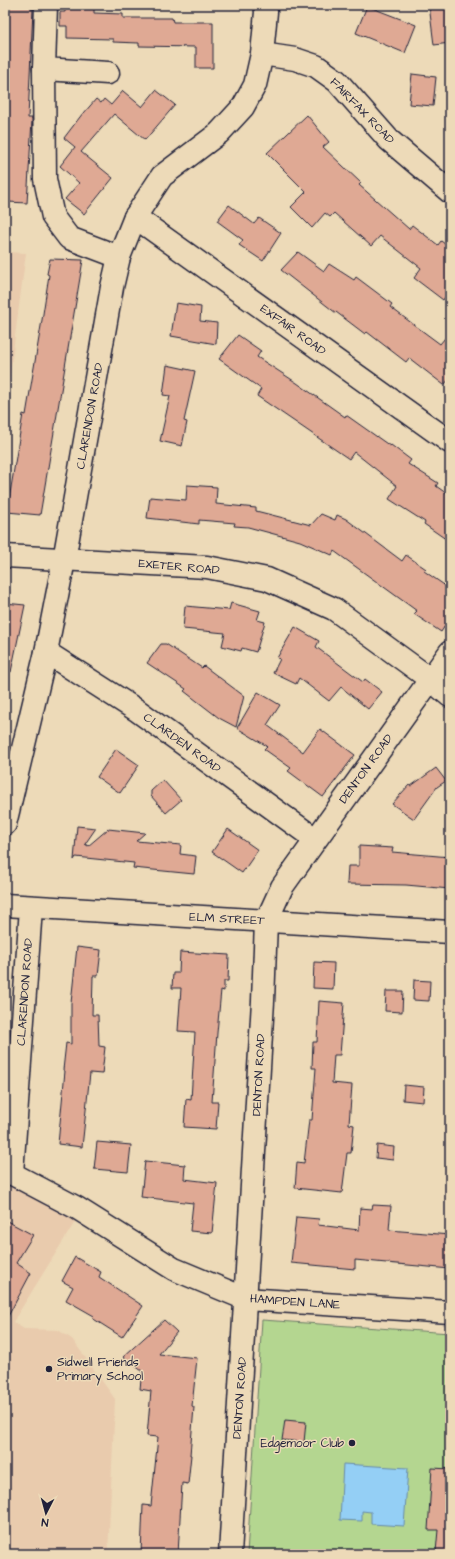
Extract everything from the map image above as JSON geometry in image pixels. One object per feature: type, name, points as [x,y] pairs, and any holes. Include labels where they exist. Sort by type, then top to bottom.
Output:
[{"type":"street","points":[[46,5],[44,69],[45,179],[53,217],[69,238],[119,257]]},
{"type":"street","points":[[251,5],[255,14],[262,54]]},
{"type":"street","points":[[262,54],[266,12],[265,5]]},
{"type":"street","name":"FAIRFAX ROAD","points":[[262,54],[295,59],[316,66],[337,81],[389,140],[450,192]]},
{"type":"street","name":"CLARENDON ROAD","points":[[5,824],[46,652],[64,560],[112,287],[119,257],[136,217],[162,176],[219,133],[243,107],[255,85],[262,54]]},
{"type":"street","points":[[44,69],[108,74]]},
{"type":"street","name":"EXFAIR ROAD","points":[[136,217],[450,442]]},
{"type":"street","name":"EXETER ROAD","points":[[5,556],[207,567],[267,579],[334,609],[430,679],[450,696]]},
{"type":"street","name":"CLARDEN ROAD","points":[[46,652],[138,711],[315,839]]},
{"type":"street","name":"DENTON ROAD","points":[[230,1554],[263,1009],[266,922],[282,887],[450,652]]},
{"type":"street","name":"ELM STREET","points":[[5,905],[31,908],[450,932]]},
{"type":"street","name":"CLARENDON ROAD","points":[[9,1171],[31,908]]},
{"type":"street","name":"HAMPDEN LANE","points":[[9,1171],[77,1208],[174,1269],[246,1299],[450,1312]]},
{"type":"shaded area","points":[[5,252],[26,253],[5,412]]},
{"type":"shaded area","name":"Sidwell Friends Primary School","points":[[5,1178],[78,1217],[13,1322],[24,1329],[58,1330],[72,1339],[115,1399],[108,1554],[5,1554]]},
{"type":"green space","name":"Edgemoor Club","points":[[262,1320],[450,1333],[450,1554],[247,1554]]},
{"type":"water","points":[[343,1464],[408,1468],[404,1526],[371,1524],[371,1512],[362,1511],[362,1521],[340,1520]]},
{"type":"building","points":[[5,5],[31,5],[31,9],[33,9],[28,118],[32,118],[32,120],[27,203],[8,202],[8,199],[5,199]]},
{"type":"building","points":[[65,5],[94,5],[94,13],[123,14],[123,18],[172,18],[173,22],[213,22],[213,68],[196,68],[196,47],[139,46],[139,43],[113,42],[113,39],[67,38],[67,26],[60,26],[60,12],[65,12]]},
{"type":"building","points":[[429,5],[450,5],[450,43],[434,45]]},
{"type":"building","points":[[367,6],[416,25],[405,53],[356,33]]},
{"type":"building","points":[[412,74],[436,77],[433,106],[409,104]]},
{"type":"building","points":[[156,90],[175,105],[145,140],[114,114],[81,152],[113,178],[84,214],[65,199],[79,183],[60,166],[75,147],[64,138],[96,99],[101,103],[104,99],[111,105],[123,91],[142,107]]},
{"type":"building","points":[[307,115],[329,142],[323,147],[361,183],[359,185],[409,229],[412,225],[438,245],[441,241],[450,248],[450,290],[443,300],[414,278],[421,268],[380,236],[371,246],[334,213],[330,217],[325,213],[312,228],[291,207],[306,192],[267,153]]},
{"type":"building","points":[[229,205],[254,224],[259,218],[281,233],[263,261],[239,245],[243,240],[217,221]]},
{"type":"building","points":[[298,252],[324,271],[329,264],[354,280],[356,277],[392,304],[390,307],[440,344],[450,332],[450,378],[444,385],[409,358],[406,362],[367,332],[365,334],[281,270]]},
{"type":"building","points":[[50,259],[83,260],[40,515],[7,512],[23,414],[26,415],[49,275],[47,274]]},
{"type":"building","points":[[176,303],[201,307],[200,321],[217,323],[216,344],[171,336]]},
{"type":"building","points":[[238,335],[261,351],[257,357],[345,417],[346,415],[390,446],[391,445],[411,460],[408,464],[438,483],[436,486],[450,496],[450,542],[424,524],[425,522],[389,499],[397,486],[354,452],[349,459],[257,396],[261,389],[219,359]]},
{"type":"building","points":[[167,365],[195,371],[184,421],[187,422],[182,446],[160,441],[170,396],[163,395]]},
{"type":"building","points":[[187,485],[217,487],[216,504],[256,508],[256,511],[311,525],[321,514],[335,520],[337,515],[346,519],[402,561],[406,555],[426,569],[424,571],[450,589],[450,618],[441,632],[414,614],[417,611],[334,551],[332,555],[300,541],[248,527],[234,526],[235,523],[199,520],[199,524],[147,518],[150,497],[186,500]]},
{"type":"building","points":[[5,603],[25,605],[11,672],[5,671]]},
{"type":"building","points":[[231,603],[260,611],[257,620],[265,622],[256,652],[242,648],[241,651],[222,646],[225,633],[183,629],[185,606],[229,610]]},
{"type":"building","points":[[295,627],[319,641],[316,647],[363,682],[365,679],[382,692],[368,709],[341,687],[329,701],[299,678],[296,684],[273,673],[280,659],[277,658]]},
{"type":"building","points":[[161,644],[166,644],[202,668],[204,666],[244,696],[236,727],[219,718],[184,691],[186,689],[147,663]]},
{"type":"building","points":[[258,692],[280,705],[267,725],[303,752],[320,729],[355,755],[323,797],[288,771],[291,768],[264,749],[267,746],[237,728]]},
{"type":"building","points":[[116,749],[139,765],[120,793],[97,777]]},
{"type":"building","points":[[436,768],[446,781],[437,787],[414,819],[392,804],[409,785],[411,786]]},
{"type":"building","points":[[163,780],[181,800],[166,813],[151,796],[151,791]]},
{"type":"building","points":[[77,826],[96,828],[85,844],[88,846],[108,829],[145,833],[136,841],[181,845],[180,854],[196,856],[194,874],[133,868],[134,863],[76,857],[74,860]]},
{"type":"building","points":[[228,829],[258,850],[242,873],[212,852]]},
{"type":"building","points":[[359,846],[393,848],[392,852],[450,857],[450,889],[406,885],[347,884],[348,866],[359,866]]},
{"type":"building","points":[[77,947],[101,950],[98,976],[93,976],[92,1015],[98,1015],[99,1046],[105,1047],[102,1074],[90,1073],[82,1147],[58,1144],[65,1071],[63,1070],[66,1043],[71,1044],[71,1003]]},
{"type":"building","points":[[180,952],[229,955],[228,981],[224,981],[224,991],[221,990],[217,1033],[212,1102],[218,1102],[216,1129],[184,1127],[186,1099],[191,1100],[195,1032],[178,1031],[181,988],[172,988],[173,973],[179,973]]},
{"type":"building","points":[[314,962],[334,963],[333,989],[313,988]]},
{"type":"building","points":[[414,980],[430,981],[429,1001],[413,1000]]},
{"type":"building","points":[[386,991],[403,991],[402,1012],[385,1011]]},
{"type":"building","points":[[319,1001],[344,1003],[340,1055],[334,1055],[332,1083],[352,1085],[349,1124],[354,1125],[351,1153],[347,1153],[342,1193],[295,1188],[297,1162],[304,1163],[309,1120],[312,1120],[316,1068],[312,1068],[313,1042],[317,1042]]},
{"type":"building","points":[[404,1085],[424,1087],[423,1102],[403,1100]]},
{"type":"building","points":[[97,1142],[131,1145],[128,1172],[94,1169]]},
{"type":"building","points":[[377,1145],[394,1147],[393,1160],[376,1158]]},
{"type":"building","points":[[145,1161],[185,1165],[184,1179],[217,1183],[212,1233],[190,1231],[193,1203],[141,1197]]},
{"type":"building","points":[[373,1205],[391,1206],[389,1230],[450,1235],[450,1269],[355,1260],[355,1269],[291,1263],[296,1217],[319,1219],[318,1225],[359,1230],[360,1208],[372,1209]]},
{"type":"building","points":[[5,1220],[33,1235],[16,1263],[31,1273],[5,1322]]},
{"type":"building","points":[[75,1257],[101,1272],[99,1277],[143,1306],[122,1337],[92,1318],[94,1316],[66,1300],[73,1287],[62,1281]]},
{"type":"building","points":[[164,1320],[177,1332],[159,1354],[197,1358],[192,1406],[194,1407],[191,1455],[188,1484],[182,1483],[178,1554],[141,1554],[143,1505],[151,1506],[158,1437],[147,1436],[151,1391],[140,1389],[142,1371],[123,1357]]},
{"type":"building","points":[[285,1420],[306,1422],[304,1442],[282,1440]]},
{"type":"building","points":[[432,1468],[450,1469],[450,1553],[436,1552],[438,1530],[428,1530]]},
{"type":"place","name":"Sidwell Friends Primary School","points":[[49,1369]]},
{"type":"place","name":"Edgemoor Club","points":[[352,1443]]}]
